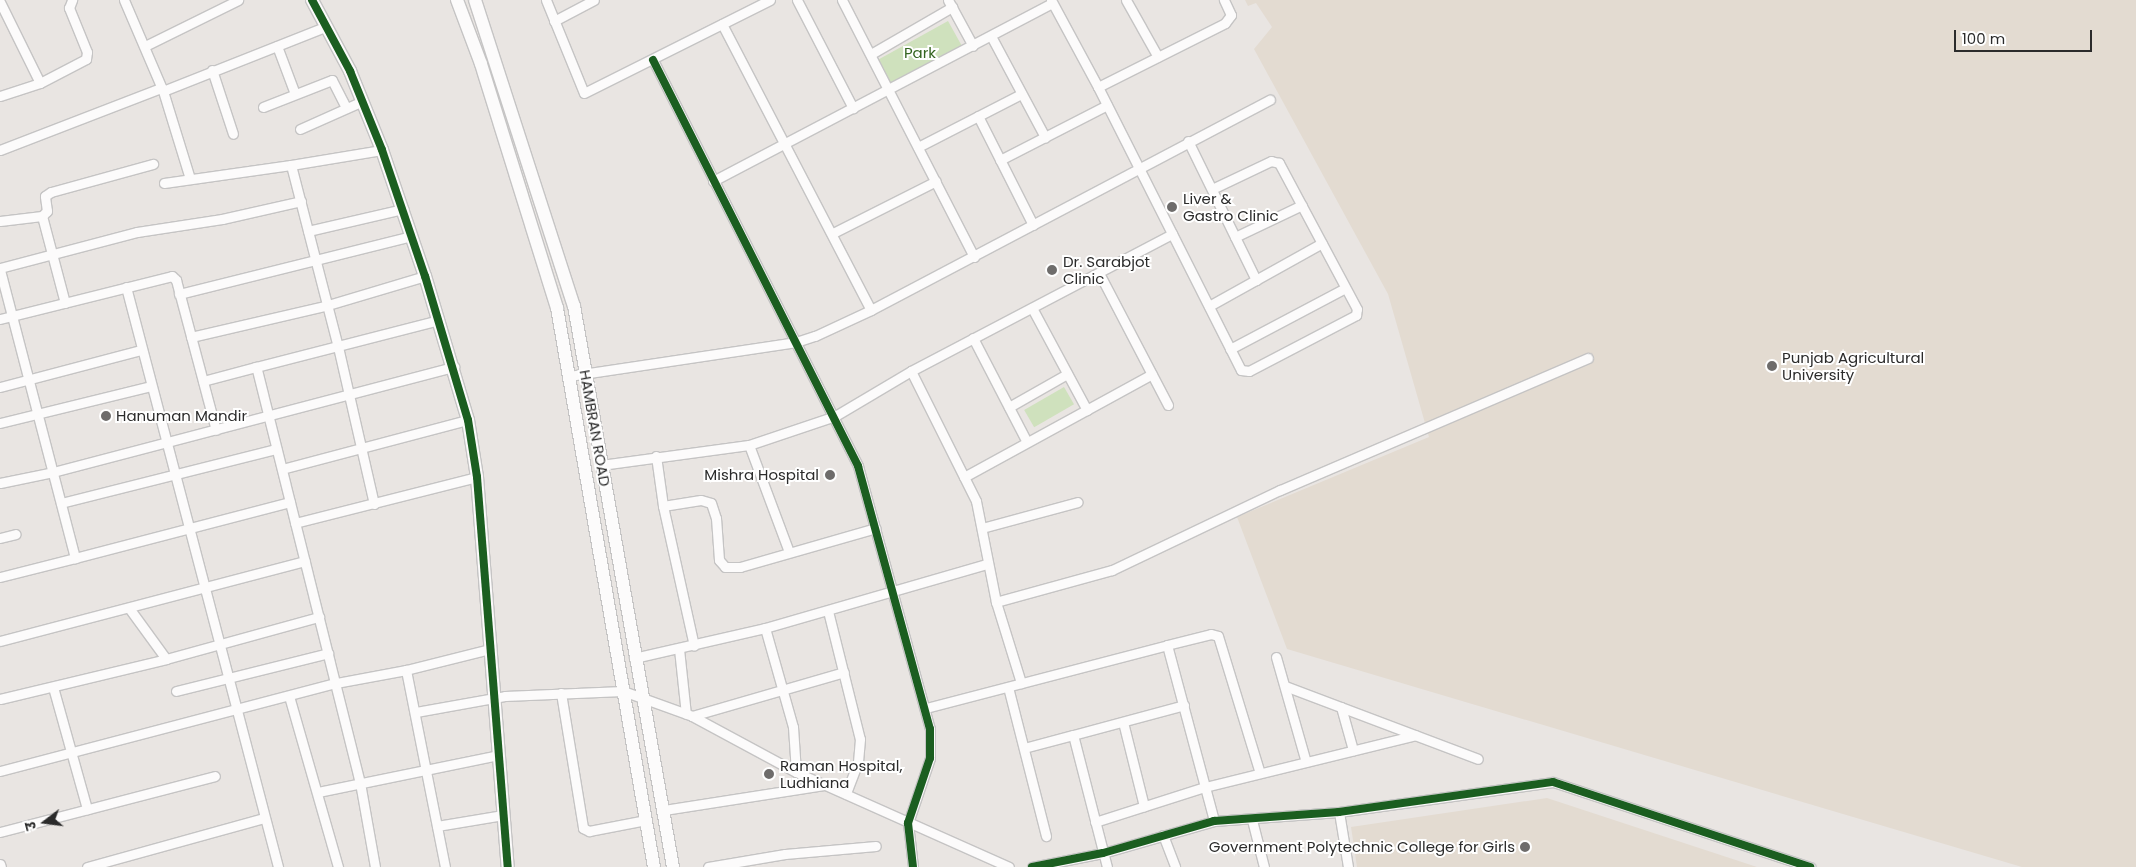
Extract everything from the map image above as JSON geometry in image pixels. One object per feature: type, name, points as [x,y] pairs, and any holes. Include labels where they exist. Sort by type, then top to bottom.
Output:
[{"type":"main road","points":[[312,0],[327,26],[363,101],[382,150],[454,367],[468,420],[477,477],[490,649],[499,697],[498,755],[508,867]]},
{"type":"main road","name":"HAMBRAN ROAD","points":[[457,0],[481,64],[557,308],[654,867]]},
{"type":"main road","name":"HAMBRAN ROAD","points":[[475,0],[574,306],[634,658],[643,696],[673,867]]},
{"type":"street","points":[[0,96],[40,83],[87,56],[70,11],[72,0]]},
{"type":"street","points":[[124,0],[162,90],[190,179]]},
{"type":"street","points":[[213,0],[218,8]]},
{"type":"street","points":[[145,46],[218,8],[238,0]]},
{"type":"street","points":[[546,0],[582,92],[588,93],[722,24],[752,4],[770,0]]},
{"type":"street","points":[[554,21],[594,0]]},
{"type":"street","points":[[797,0],[853,108]]},
{"type":"street","points":[[842,0],[974,257]]},
{"type":"street","points":[[1126,0],[1158,57]]},
{"type":"street","points":[[1098,87],[1230,20],[1231,15],[1224,0]]},
{"type":"street","points":[[713,181],[973,46],[1051,1],[1098,87],[1241,370],[1249,371],[1356,315],[1357,309],[1281,166],[1274,160],[1212,189]]},
{"type":"street","points":[[0,2],[40,83]]},
{"type":"street","points":[[871,54],[950,4],[973,46]]},
{"type":"street","points":[[722,24],[787,144],[871,310]]},
{"type":"street","points":[[0,150],[327,26]]},
{"type":"street","points":[[991,36],[1045,138]]},
{"type":"street","points":[[276,46],[295,94]]},
{"type":"street","points":[[653,60],[713,181],[835,416],[858,466],[926,708],[930,758],[908,823],[913,867]]},
{"type":"street","points":[[212,70],[233,134]]},
{"type":"street","points":[[263,107],[332,80],[346,108]]},
{"type":"street","points":[[918,147],[1022,94]]},
{"type":"street","points":[[569,376],[796,342],[871,310],[974,257],[1188,141],[1270,100]]},
{"type":"street","points":[[300,129],[363,101]]},
{"type":"street","points":[[1000,160],[1107,105]]},
{"type":"street","points":[[978,116],[1032,225]]},
{"type":"street","points":[[1188,141],[1256,280]]},
{"type":"street","points":[[164,182],[291,165],[382,150]]},
{"type":"street","points":[[0,221],[42,216],[47,211],[45,196],[51,192],[152,164]]},
{"type":"street","points":[[291,165],[328,305],[374,504]]},
{"type":"street","points":[[833,233],[936,182]]},
{"type":"street","points":[[75,558],[0,269],[137,232],[222,219],[301,201]]},
{"type":"street","points":[[1236,238],[1302,205]]},
{"type":"street","points":[[308,231],[403,209]]},
{"type":"street","points":[[42,216],[65,303]]},
{"type":"street","points":[[601,465],[656,456],[749,445],[835,416],[911,371],[1172,234]]},
{"type":"street","points":[[179,294],[316,262],[412,236]]},
{"type":"street","points":[[1209,306],[1322,244]]},
{"type":"street","points":[[1099,273],[1168,405]]},
{"type":"street","points":[[0,319],[172,276],[179,294],[216,430]]},
{"type":"street","points":[[191,337],[328,305],[425,276]]},
{"type":"street","points":[[126,287],[276,867]]},
{"type":"street","points":[[1230,349],[1345,288]]},
{"type":"street","points":[[1032,308],[1087,410]]},
{"type":"street","points":[[203,381],[439,320]]},
{"type":"street","points":[[974,338],[1027,442]]},
{"type":"street","points":[[0,387],[142,350]]},
{"type":"street","points":[[996,602],[1112,570],[1280,490],[1588,358]]},
{"type":"street","points":[[256,367],[360,783],[375,867]]},
{"type":"street","points":[[0,483],[53,472],[454,367]]},
{"type":"street","points":[[911,371],[976,501],[996,602],[1021,683]]},
{"type":"street","points":[[1009,407],[1067,374]]},
{"type":"street","points":[[964,477],[1152,374]]},
{"type":"street","points":[[0,423],[151,386]]},
{"type":"street","points":[[282,470],[468,420]]},
{"type":"street","points":[[749,445],[789,552]]},
{"type":"street","points":[[61,504],[276,449]]},
{"type":"street","points":[[656,456],[663,506],[694,646]]},
{"type":"street","points":[[295,523],[477,477]]},
{"type":"street","points":[[663,506],[701,500],[710,503],[716,518],[719,560],[725,568],[876,528]]},
{"type":"street","points":[[0,577],[290,502]]},
{"type":"street","points":[[982,528],[1078,502]]},
{"type":"street","points":[[0,538],[16,534]]},
{"type":"street","points":[[0,641],[305,561]]},
{"type":"street","points":[[634,658],[694,646],[765,628],[988,564]]},
{"type":"street","points":[[129,608],[166,659]]},
{"type":"street","points":[[828,611],[860,739],[858,762],[846,794]]},
{"type":"street","points":[[0,699],[166,659],[319,617]]},
{"type":"street","points":[[765,628],[783,688],[796,744],[796,772]]},
{"type":"street","points":[[926,708],[1211,634],[1218,636],[1260,774]]},
{"type":"street","points":[[1167,645],[1214,821]]},
{"type":"street","points":[[0,771],[336,683],[406,670],[490,649]]},
{"type":"street","points":[[680,649],[689,715]]},
{"type":"street","points":[[176,691],[328,653]]},
{"type":"street","points":[[1276,657],[1306,762]]},
{"type":"street","points":[[406,670],[416,712],[445,867]]},
{"type":"street","points":[[689,715],[844,672]]},
{"type":"street","points":[[53,686],[87,809]]},
{"type":"street","points":[[1285,686],[1478,759]]},
{"type":"street","points":[[1008,687],[1046,836]]},
{"type":"street","points":[[416,712],[499,697],[623,691],[643,696],[689,715],[796,772],[1009,867]]},
{"type":"street","points":[[562,693],[583,828],[590,831],[646,820]]},
{"type":"street","points":[[289,696],[338,867]]},
{"type":"street","points":[[1024,748],[1184,705]]},
{"type":"street","points":[[1342,707],[1353,750]]},
{"type":"street","points":[[1123,722],[1144,806]]},
{"type":"street","points":[[1073,735],[1107,867]]},
{"type":"street","points":[[1095,822],[1206,787],[1416,735]]},
{"type":"street","points":[[318,792],[498,755]]},
{"type":"street","points":[[0,832],[215,776]]},
{"type":"street","points":[[1032,867],[1103,853],[1214,821],[1252,820],[1339,812],[1536,783],[1560,783],[1810,867]]},
{"type":"street","points":[[664,810],[825,785]]},
{"type":"street","points":[[1339,812],[1348,867]]},
{"type":"street","points":[[437,826],[503,815]]},
{"type":"street","points":[[87,867],[264,818]]},
{"type":"street","points":[[1252,820],[1264,867]]},
{"type":"street","points":[[1163,835],[1175,867]]},
{"type":"street","points":[[708,867],[785,854],[876,846]]},
{"type":"street","points":[[127,857],[129,867]]},
{"type":"shaded area","name":"Punjab Agricultural University","points":[[1245,0],[2136,0],[2136,867],[2022,867],[1287,649],[1237,517],[1429,437],[1388,294],[1254,49],[1272,27],[1256,3],[1248,6]]},
{"type":"shaded area","name":"Government Polytechnic College for Girls","points":[[1547,798],[1757,867],[1357,867],[1351,827]]},
{"type":"green space","name":"Park","points":[[948,21],[963,48],[892,87],[877,60]]},
{"type":"green space","points":[[1064,387],[1074,404],[1034,427],[1024,410]]},
{"type":"cycle path","points":[[312,0],[350,71],[382,150],[425,276],[468,420],[477,477],[508,867]]},
{"type":"cycle path","points":[[653,60],[858,466],[930,729],[930,758],[908,823],[913,867]]},
{"type":"cycle path","points":[[1032,867],[1103,853],[1214,821],[1339,812],[1553,782],[1810,867]]},
{"type":"place","name":"Liver & Gastro Clinic","points":[[1172,207]]},
{"type":"place","name":"Dr. Sarabjot Clinic","points":[[1052,270]]},
{"type":"place","name":"Punjab Agricultural University","points":[[1772,366]]},
{"type":"place","name":"Hanuman Mandir","points":[[106,416]]},
{"type":"place","name":"Mishra Hospital","points":[[830,475]]},
{"type":"place","name":"Raman Hospital, Ludhiana","points":[[769,774]]},
{"type":"place","name":"Government Polytechnic College for Girls","points":[[1525,847]]}]
